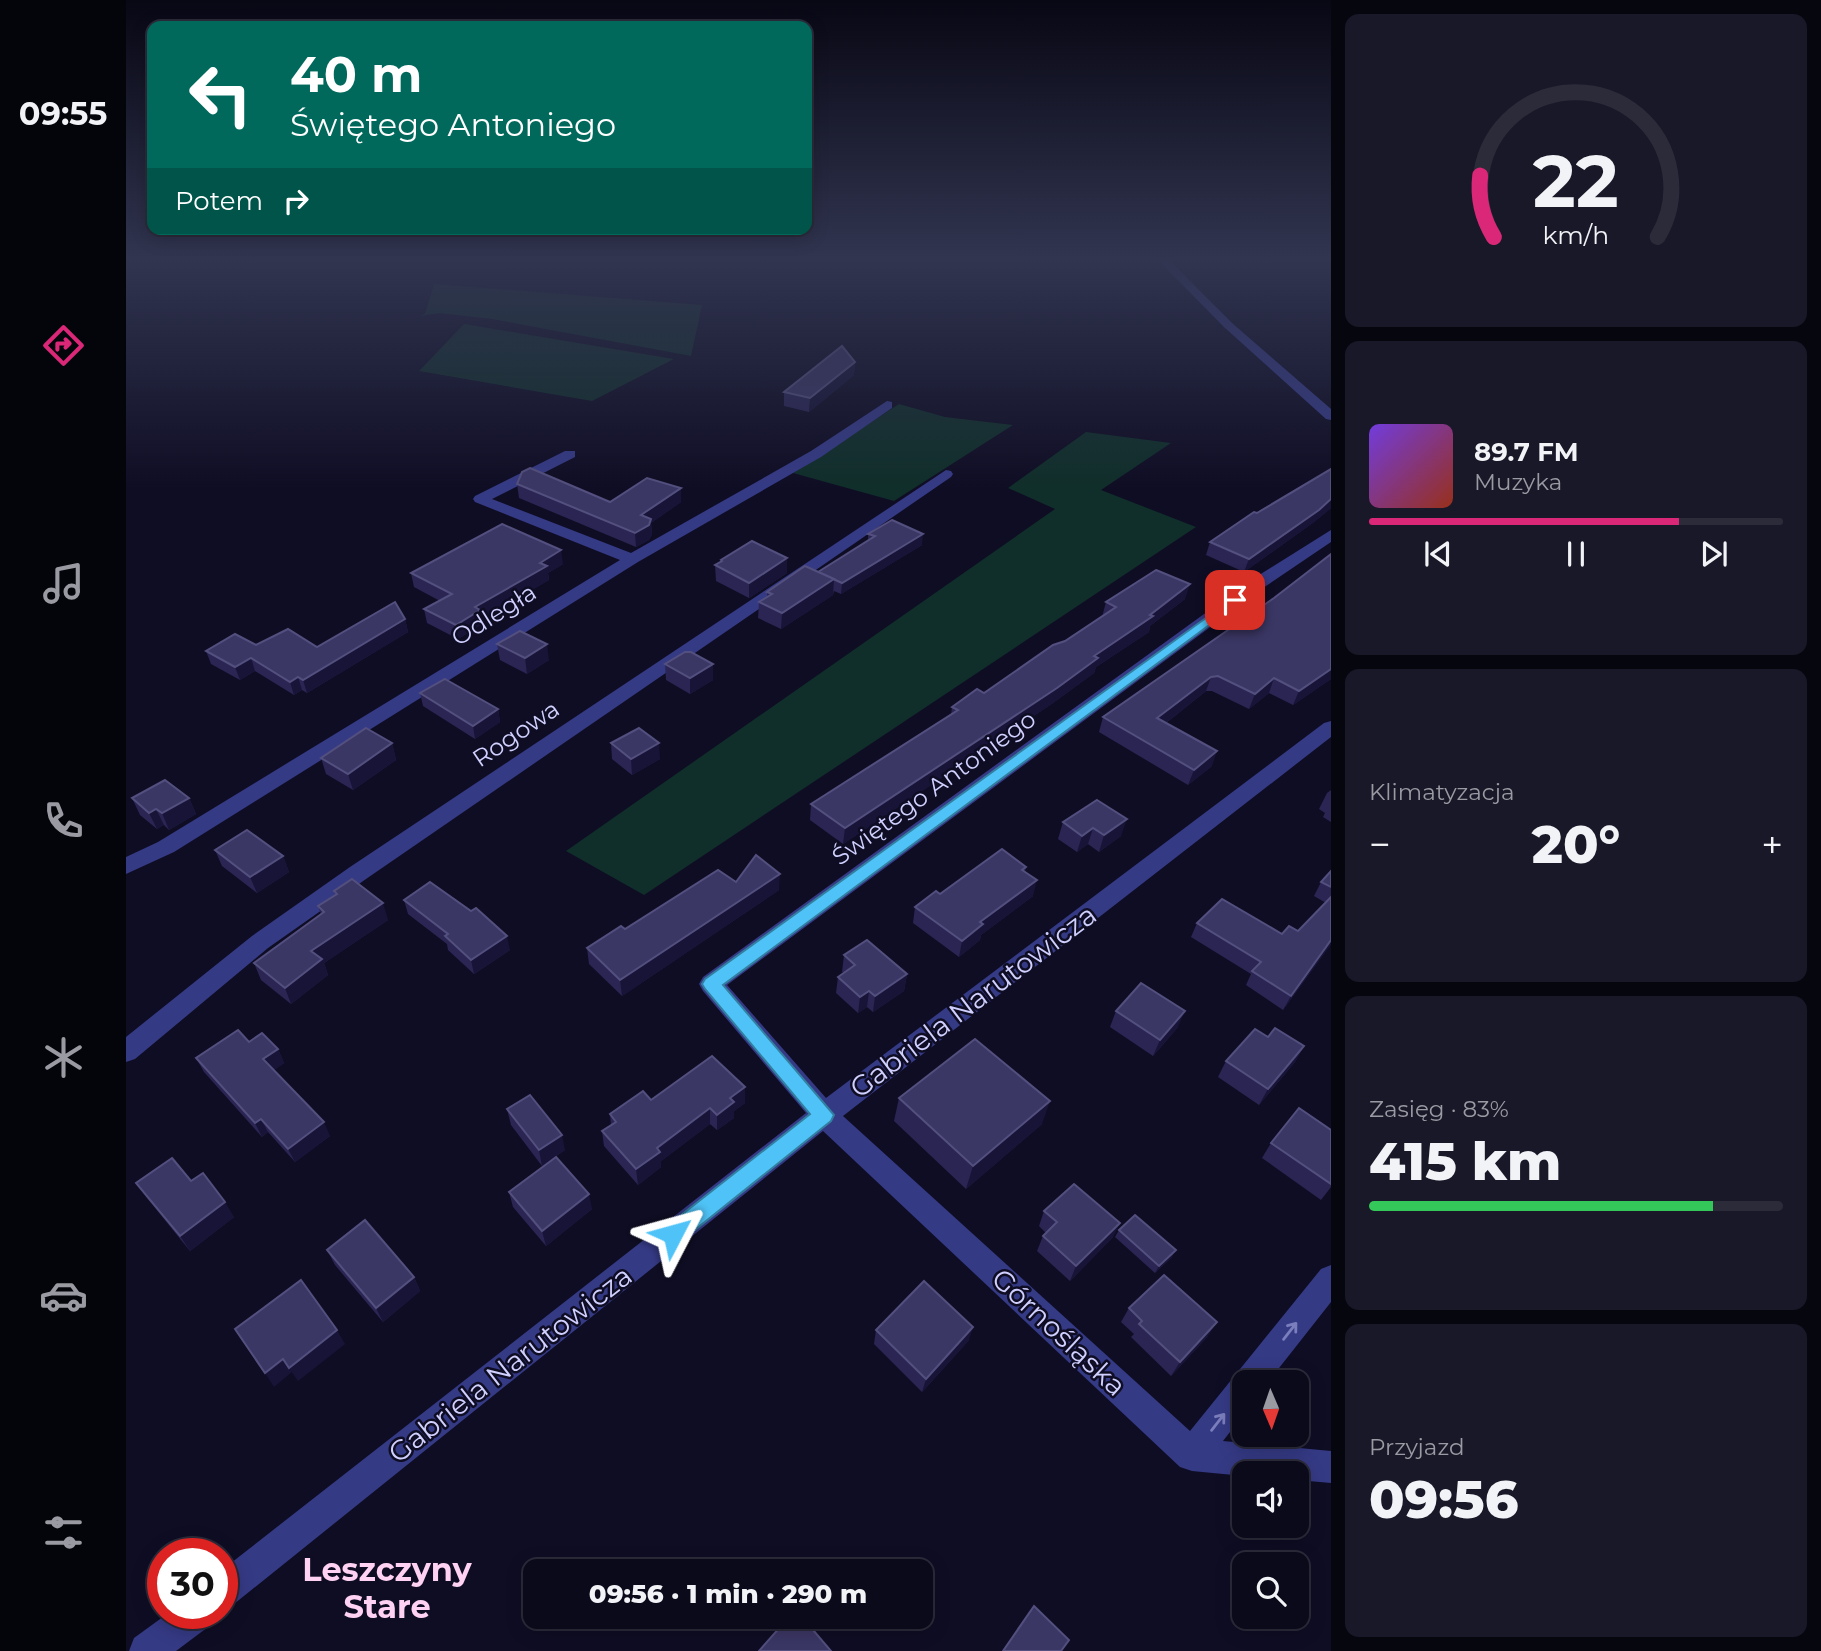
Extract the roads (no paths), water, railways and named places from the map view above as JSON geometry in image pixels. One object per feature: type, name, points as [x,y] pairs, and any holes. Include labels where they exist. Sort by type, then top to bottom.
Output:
[{"type":"street","points":[[1239,335],[1331,416]]},
{"type":"street","name":"Odległa","points":[[126,866],[166,847],[632,559],[816,454],[887,405]]},
{"type":"street","points":[[570,454],[480,499],[632,559]]},
{"type":"street","name":"Rogowa","points":[[126,1052],[260,943],[347,880],[946,474]]},
{"type":"street","name":"Świętego Antoniego","points":[[824,1115],[711,984],[1256,584],[1331,535]]},
{"type":"street","name":"Gabriela Narutowicza","points":[[238,1579],[824,1115],[1331,727]]},
{"type":"street","name":"Górnośląska","points":[[824,1115],[1192,1455]]},
{"type":"street","points":[[1259,1370],[1331,1279]]},
{"type":"street","points":[[1192,1455],[1232,1404]]},
{"type":"street","points":[[1192,1455],[1331,1467]]},
{"type":"street","points":[[147,1651],[176,1629]]},
{"type":"district","name":"Leszczyny Stare","points":[[387,1588]]}]
